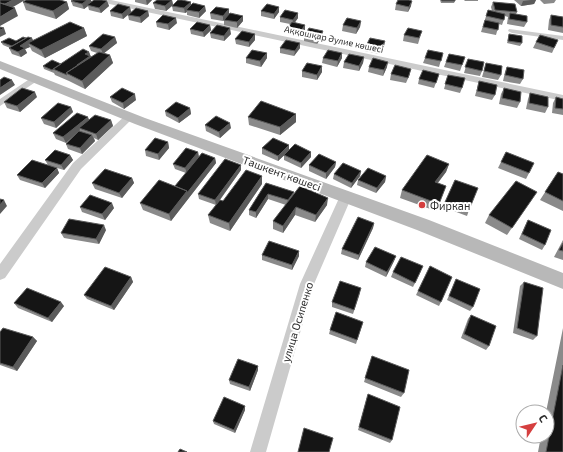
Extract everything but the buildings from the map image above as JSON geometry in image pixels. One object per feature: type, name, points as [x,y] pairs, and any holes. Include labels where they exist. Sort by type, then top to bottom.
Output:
[{"type":"main road","name":"Ташкент көшесі","points":[[0,65],[129,117],[346,196],[506,257],[563,281]]},
{"type":"street","name":"Аққошқар Әулие көшесі","points":[[100,0],[563,98]]},
{"type":"street","points":[[512,31],[563,38]]},
{"type":"street","points":[[0,103],[34,79]]},
{"type":"street","points":[[0,274],[77,166],[129,117]]},
{"type":"street","name":"улица Осипенко","points":[[258,452],[307,284],[346,196]]},
{"type":"place","name":"Фиркан","points":[[422,205]]}]
